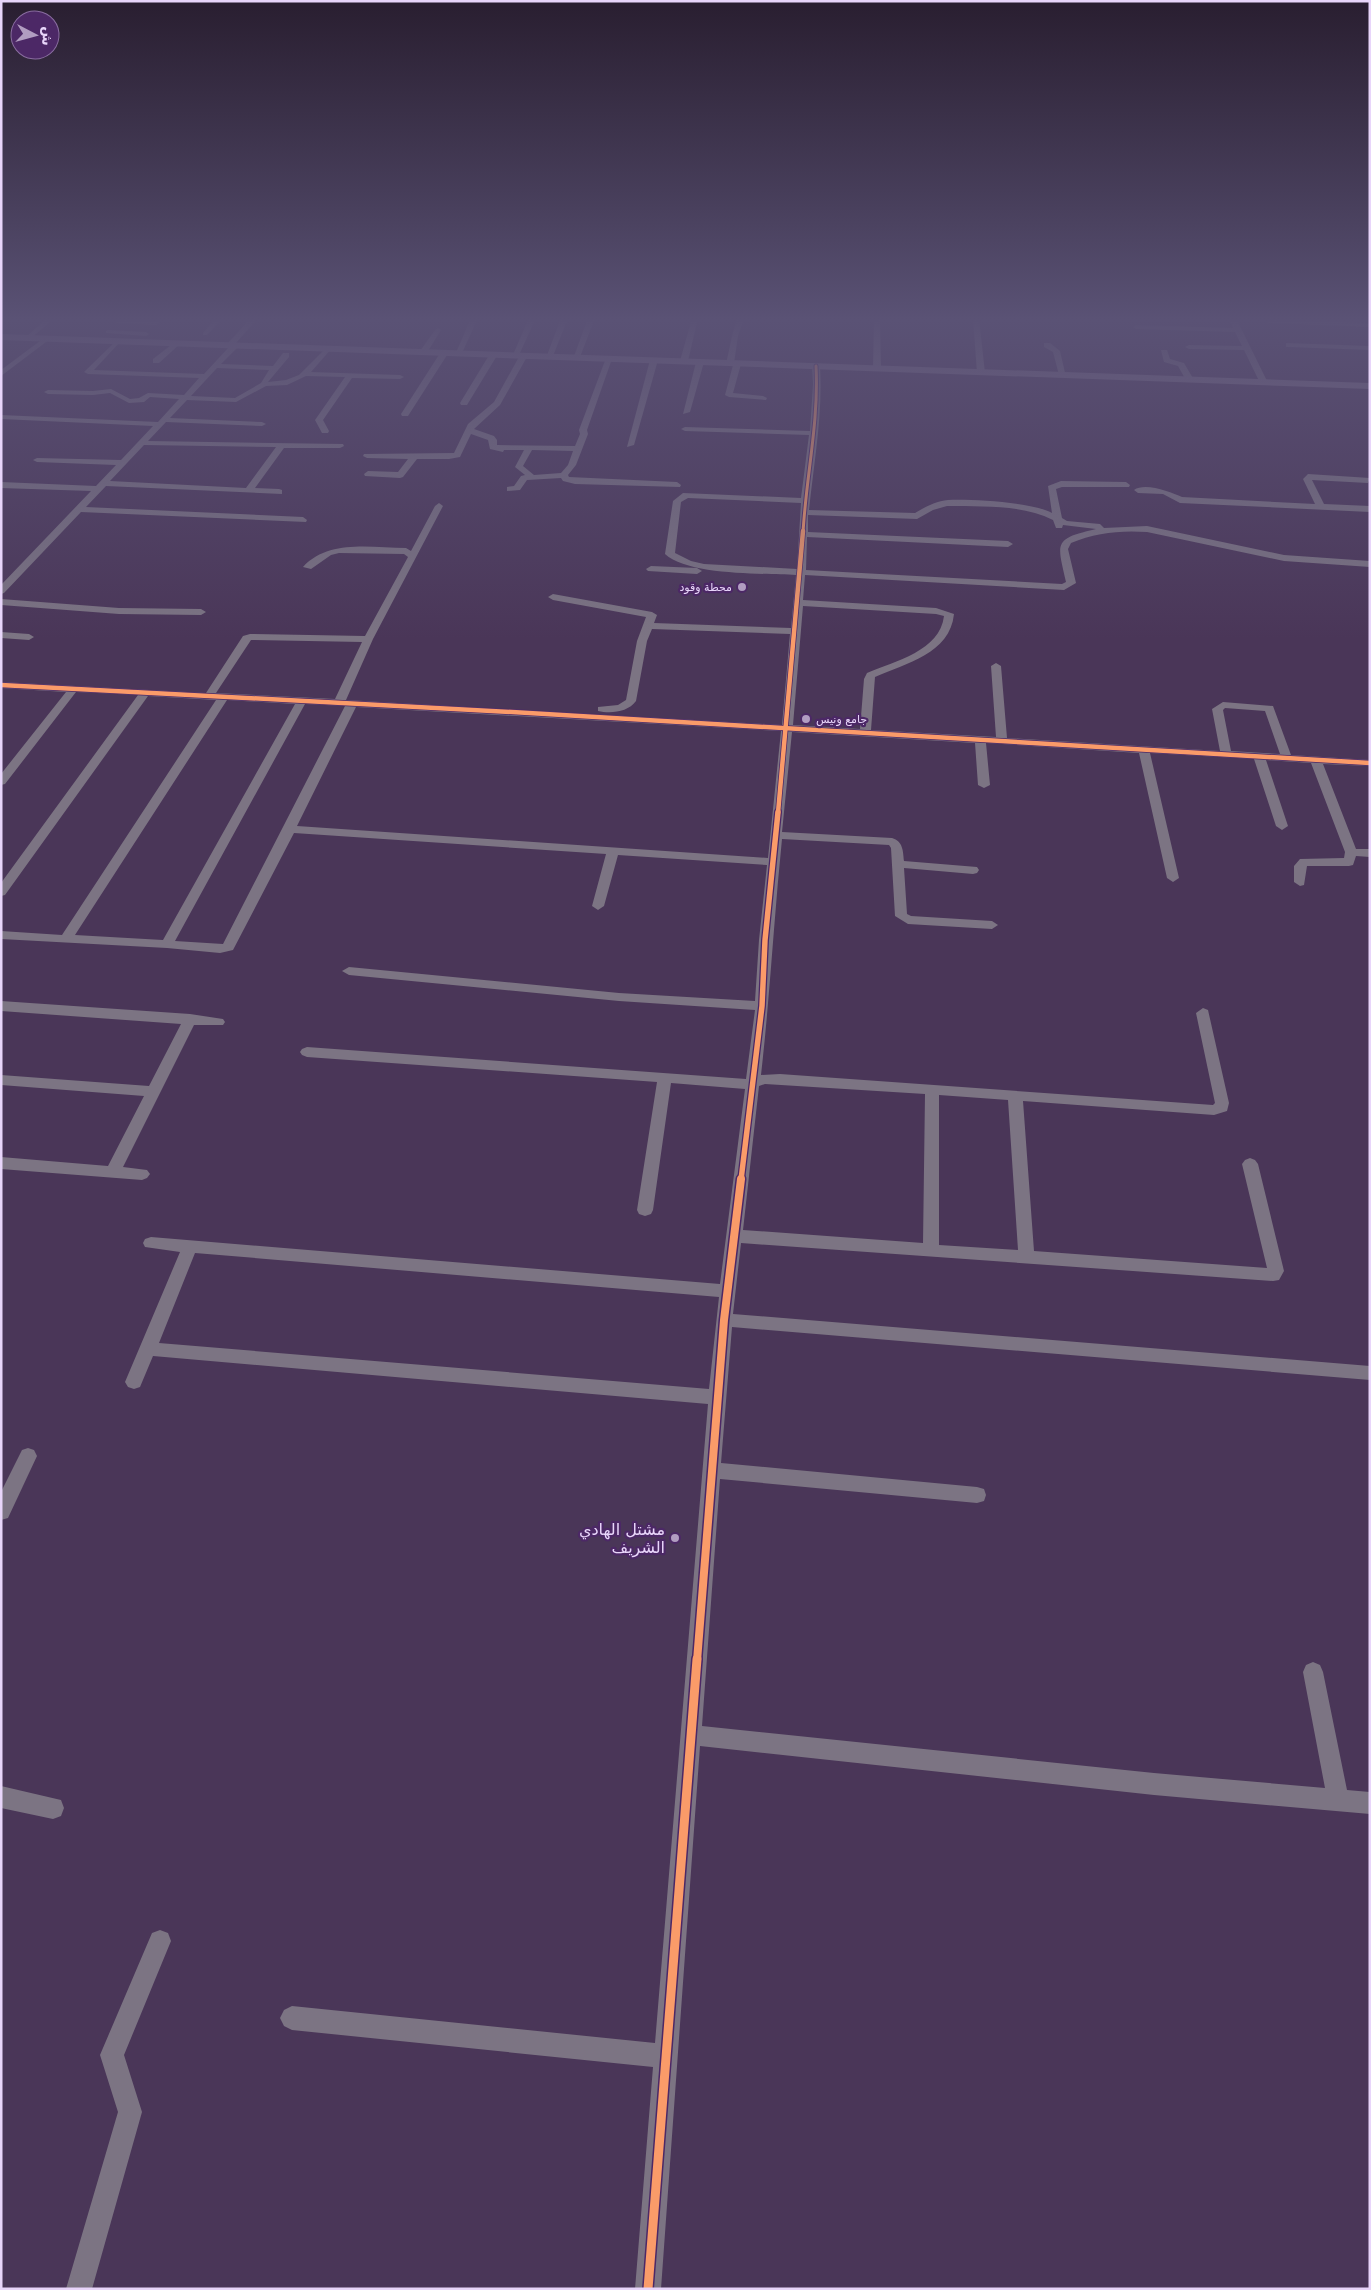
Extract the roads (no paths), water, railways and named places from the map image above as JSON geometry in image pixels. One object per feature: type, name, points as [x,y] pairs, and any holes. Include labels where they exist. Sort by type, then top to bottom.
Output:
[{"type":"street","points":[[1,591],[158,425]]},
{"type":"street","points":[[322,425],[325,431]]},
{"type":"street","points":[[366,456],[454,457],[457,455],[472,425]]},
{"type":"street","points":[[564,475],[572,465],[586,425]]},
{"type":"street","points":[[630,445],[636,425]]},
{"type":"street","points":[[648,2289],[717,1397],[727,1291],[762,1006],[765,940],[774,862],[804,512],[814,425]]},
{"type":"street","points":[[686,429],[813,433]]},
{"type":"street","points":[[469,430],[491,438],[493,440],[493,447]]},
{"type":"street","points":[[141,443],[340,446]]},
{"type":"street","points":[[250,490],[282,445]]},
{"type":"street","points":[[493,447],[578,449]]},
{"type":"street","points":[[493,447],[510,453]]},
{"type":"street","points":[[528,448],[519,468],[532,477]]},
{"type":"street","points":[[368,474],[400,475],[414,456]]},
{"type":"street","points":[[37,460],[122,463]]},
{"type":"street","points":[[510,489],[517,488],[524,478],[564,475],[566,478],[575,480],[677,485]]},
{"type":"street","points":[[1321,506],[1307,479],[1308,477],[1368,480]]},
{"type":"street","points":[[651,569],[1064,587],[1071,583],[1052,486],[1061,484],[1126,485]]},
{"type":"street","points":[[1,485],[279,492]]},
{"type":"street","points":[[1138,490],[1164,492],[1180,500],[1370,509]]},
{"type":"street","points":[[800,574],[704,567],[688,563],[670,554],[676,501],[686,496],[805,501]]},
{"type":"street","points":[[924,527],[930,508],[947,503],[1020,506],[1040,510],[1057,519],[1120,529],[1147,529],[1284,558],[1370,564]]},
{"type":"street","points":[[339,703],[368,639],[439,506]]},
{"type":"street","points":[[77,509],[303,520]]},
{"type":"street","points":[[804,512],[917,516],[924,527]]},
{"type":"street","points":[[1057,519],[1130,522]]},
{"type":"street","points":[[803,534],[924,527],[1008,544]]},
{"type":"street","points":[[1063,549],[1067,541],[1073,538],[1120,529]]},
{"type":"street","points":[[308,567],[328,553],[339,550],[406,551],[413,556]]},
{"type":"street","points":[[512,712],[534,705],[610,709],[628,705],[631,701],[642,641],[649,626],[651,614],[553,597]]},
{"type":"street","points":[[1,602],[119,611],[202,612]]},
{"type":"street","points":[[797,603],[936,611],[949,614],[948,628],[924,652],[871,675],[869,679],[865,733]]},
{"type":"street","points":[[649,626],[795,631]]},
{"type":"street","points":[[1,635],[29,637]]},
{"type":"street","points":[[210,695],[250,636],[368,639]]},
{"type":"street","points":[[996,666],[1002,741]]},
{"type":"street","points":[[3,686],[302,700],[1370,763]]},
{"type":"street","points":[[1,782],[74,688]]},
{"type":"street","points":[[1,892],[146,692]]},
{"type":"street","points":[[66,940],[224,696]]},
{"type":"street","points":[[167,944],[302,700]]},
{"type":"street","points":[[1,935],[167,944],[220,949],[228,947],[290,829],[352,704]]},
{"type":"street","points":[[1226,755],[1217,709],[1223,705],[1269,708],[1287,758]]},
{"type":"street","points":[[980,740],[984,785]]},
{"type":"street","points":[[1144,750],[1172,878]]},
{"type":"street","points":[[1259,757],[1282,826]]},
{"type":"street","points":[[1300,882],[1300,866],[1304,862],[1349,862],[1351,852],[1316,760]]},
{"type":"street","points":[[290,829],[774,862]]},
{"type":"street","points":[[776,835],[892,842],[897,847],[900,913],[904,918],[992,925]]},
{"type":"street","points":[[598,906],[613,851]]},
{"type":"street","points":[[1351,852],[1370,853]]},
{"type":"street","points":[[898,864],[973,870]]},
{"type":"street","points":[[349,971],[619,997],[762,1006]]},
{"type":"street","points":[[1,1006],[218,1022]]},
{"type":"street","points":[[307,1052],[752,1084],[769,1078],[1218,1109],[1222,1107],[1222,1103],[1203,1013]]},
{"type":"street","points":[[113,1171],[190,1019]]},
{"type":"street","points":[[644,1210],[665,1078]]},
{"type":"street","points":[[1,1080],[152,1091]]},
{"type":"street","points":[[931,1250],[932,1090]]},
{"type":"street","points":[[1015,1096],[1026,1256]]},
{"type":"street","points":[[1,1163],[142,1174]]},
{"type":"street","points":[[735,1236],[1273,1275],[1276,1271],[1250,1164]]},
{"type":"street","points":[[151,1243],[727,1291]]},
{"type":"street","points":[[134,1382],[190,1246]]},
{"type":"street","points":[[724,1320],[1370,1373]]},
{"type":"street","points":[[148,1349],[717,1397]]},
{"type":"street","points":[[1,1512],[28,1456]]},
{"type":"street","points":[[712,1470],[976,1495]]},
{"type":"street","points":[[1313,1672],[1338,1800]]},
{"type":"street","points":[[691,1735],[1154,1784],[1370,1803]]},
{"type":"street","points":[[1,1797],[53,1808]]},
{"type":"street","points":[[79,2289],[130,2112],[112,2054],[160,1940]]},
{"type":"street","points":[[292,2018],[666,2056]]},
{"type":"place","name":"محطة وقود","points":[[742,587]]},
{"type":"place","name":"جامع ونيس","points":[[806,719]]},
{"type":"place","name":"مشتل الهادي الشريف","points":[[675,1538]]}]
